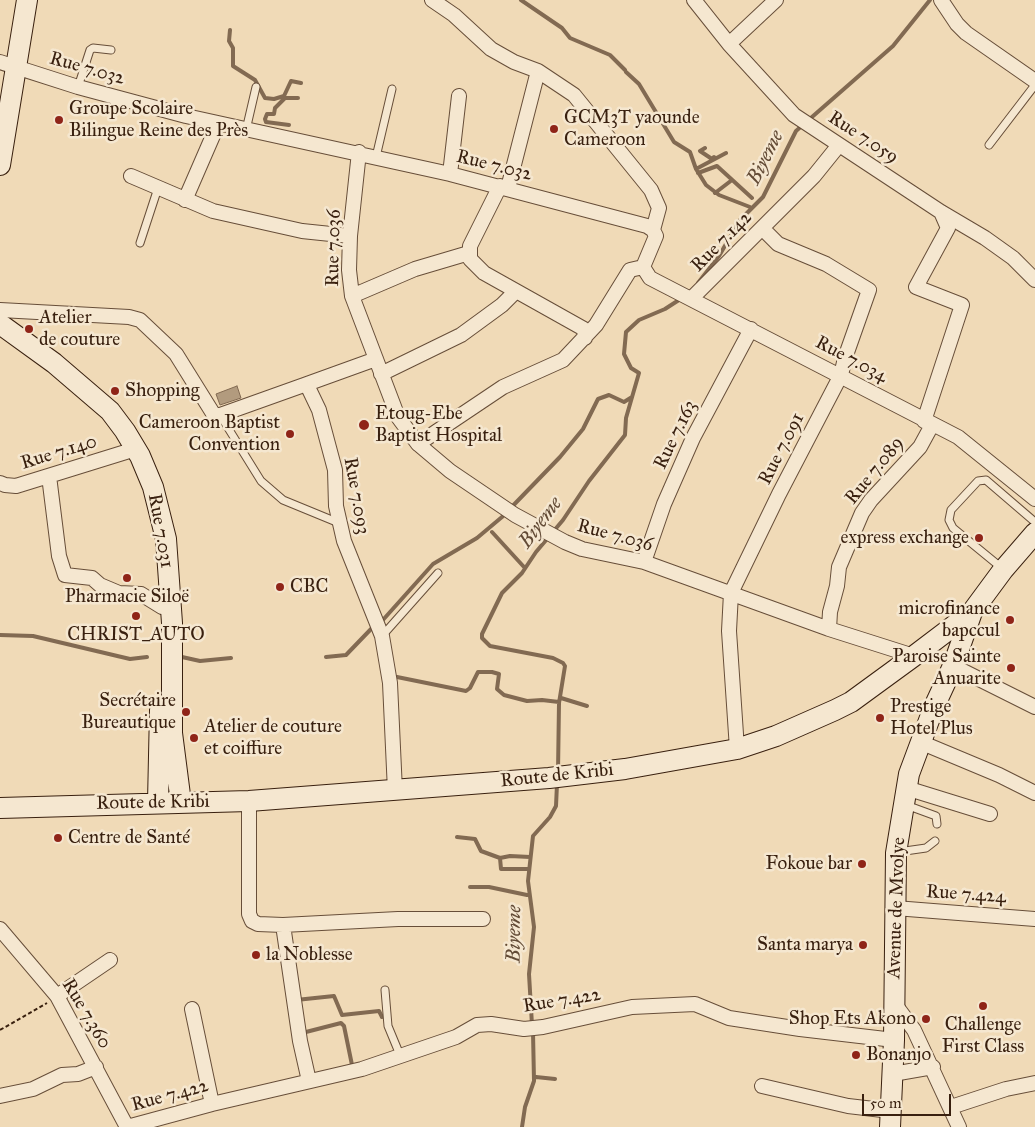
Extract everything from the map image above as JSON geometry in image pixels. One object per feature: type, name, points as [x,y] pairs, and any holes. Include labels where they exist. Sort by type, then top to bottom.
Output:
[{"type":"main road","points":[[0,165],[8,64],[17,0]]},
{"type":"main road","points":[[0,103],[8,64],[27,0]]},
{"type":"main road","name":"Rue 7.031","points":[[0,324],[54,363],[110,411],[140,456],[153,487],[166,539],[167,657],[158,802]]},
{"type":"main road","name":"Rue 7.031","points":[[0,338],[96,409],[129,451],[142,479],[155,530],[172,734],[181,803]]},
{"type":"main road","name":"Route de Kribi","points":[[0,808],[158,802],[249,801],[559,777],[624,769],[737,749],[776,736],[851,702],[972,612],[1003,570],[1035,533]]},
{"type":"main road","name":"Avenue de Mvolye","points":[[891,1119],[894,1040],[896,853],[905,796],[920,742],[953,666],[972,612]]},
{"type":"street","points":[[418,444],[503,387],[563,360],[585,338],[610,305],[630,270],[643,267],[656,236],[653,230],[659,208],[651,190],[574,94],[538,71],[514,62],[491,49],[454,15],[432,0]]},
{"type":"street","name":"Rue 7.059","points":[[694,0],[794,116],[941,212],[986,238],[1013,258],[1035,280]]},
{"type":"street","points":[[730,44],[776,0]]},
{"type":"street","points":[[941,0],[957,24],[966,33],[1035,83]]},
{"type":"street","name":"Rue 7.032","points":[[8,64],[78,87],[218,124],[358,152],[504,187],[647,226],[653,230]]},
{"type":"street","points":[[538,71],[504,187],[469,253],[470,259],[484,273],[584,329],[585,338]]},
{"type":"street","points":[[450,174],[459,96]]},
{"type":"street","points":[[185,200],[218,124]]},
{"type":"street","name":"Rue 7.142","points":[[692,298],[814,176],[839,145]]},
{"type":"street","name":"Rue 7.036","points":[[358,152],[350,236],[349,270],[352,296],[398,417],[418,444],[450,471],[510,511],[565,542],[582,549],[644,562],[829,629],[914,656]]},
{"type":"street","points":[[131,176],[213,211],[302,231],[350,236]]},
{"type":"street","name":"Rue 7.089","points":[[829,629],[830,612],[838,586],[839,567],[862,513],[871,500],[920,447],[962,305],[916,287],[948,228],[941,212]]},
{"type":"street","name":"Rue 7.091","points":[[737,749],[729,632],[732,593],[779,494],[842,375],[845,358],[869,290],[826,264],[778,244],[762,228]]},
{"type":"street","points":[[352,296],[415,269],[469,253]]},
{"type":"street","name":"Rue 7.034","points":[[643,267],[650,278],[842,375],[968,444],[1035,499]]},
{"type":"street","points":[[381,374],[461,335],[502,305],[516,291]]},
{"type":"street","points":[[0,310],[129,317],[140,320],[176,354],[211,413],[220,416],[376,359]]},
{"type":"street","name":"Rue 7.163","points":[[644,562],[664,504],[693,438],[751,329]]},
{"type":"street","name":"Rue 7.093","points":[[304,384],[319,410],[335,470],[336,506],[344,541],[382,636],[390,683],[395,790]]},
{"type":"street","name":"Rue 7.140","points":[[0,483],[5,486],[16,486],[129,451]]},
{"type":"street","points":[[49,476],[59,556],[66,575],[92,578],[100,585],[119,593],[141,594],[162,607]]},
{"type":"street","points":[[953,666],[1035,707]]},
{"type":"street","points":[[920,742],[999,775],[1035,793]]},
{"type":"street","points":[[905,796],[990,814]]},
{"type":"street","points":[[249,801],[249,914],[252,921],[258,924],[283,925],[398,919],[483,919]]},
{"type":"street","name":"Rue 7.424","points":[[895,908],[1035,919]]},
{"type":"street","points":[[283,925],[300,1041],[309,1081]]},
{"type":"street","name":"Rue 7.360","points":[[0,929],[57,996],[127,1127]]},
{"type":"street","points":[[57,996],[110,960]]},
{"type":"street","points":[[894,1003],[914,1030],[960,1127]]},
{"type":"street","name":"Rue 7.422","points":[[127,1127],[212,1104],[362,1069],[456,1037],[477,1025],[491,1024],[524,1029],[543,1027],[632,1007],[689,1004],[707,1008],[729,1018],[800,1029],[894,1040]]},
{"type":"street","points":[[192,1009],[212,1104]]},
{"type":"street","points":[[0,1096],[33,1089],[62,1074],[78,1074],[96,1067]]},
{"type":"street","points":[[893,1074],[933,1067]]},
{"type":"street","points":[[951,1107],[1006,1089],[1035,1083]]},
{"type":"street","points":[[762,1086],[848,1106],[891,1119]]},
{"type":"lane","points":[[78,87],[90,50],[93,48],[111,50]]},
{"type":"lane","points":[[990,145],[1035,83]]},
{"type":"lane","points":[[246,130],[256,87]]},
{"type":"lane","points":[[376,156],[392,89]]},
{"type":"lane","points":[[140,243],[158,188]]},
{"type":"lane","points":[[220,416],[261,481],[283,500],[339,523]]},
{"type":"lane","points":[[1003,570],[952,528],[949,520],[951,510],[978,481],[986,480],[1035,522]]},
{"type":"lane","points":[[382,636],[438,573]]},
{"type":"lane","points":[[905,796],[936,816],[937,824]]},
{"type":"lane","points":[[896,853],[926,848],[934,841]]},
{"type":"lane","points":[[385,990],[388,1026],[400,1055]]},
{"type":"path","points":[[0,1030],[33,1013],[57,996]]},
{"type":"shaded area","points":[[237,386],[241,398],[220,405],[216,394]]},
{"type":"waterway","points":[[521,0],[562,28],[570,38],[610,55],[625,70]]},
{"type":"waterway","name":"Biyeme","points":[[698,283],[719,256],[740,220],[763,197],[796,131],[893,46],[930,0]]},
{"type":"waterway","points":[[230,30],[229,41],[233,48],[233,66],[255,80],[265,98],[274,99],[284,96],[291,81],[301,83]]},
{"type":"waterway","points":[[626,72],[639,84],[674,142],[690,152],[696,169],[706,185],[719,195],[750,207]]},
{"type":"waterway","points":[[289,125],[266,122],[265,119],[267,114],[274,114],[275,108],[285,98],[298,98]]},
{"type":"waterway","points":[[705,148],[700,151],[712,159],[714,157]]},
{"type":"waterway","points":[[696,169],[726,153]]},
{"type":"waterway","points":[[698,173],[717,166],[752,198]]},
{"type":"waterway","points":[[715,193],[732,180]]},
{"type":"waterway","name":"Biyeme","points":[[558,772],[559,703],[565,666],[553,658],[490,646],[482,638],[482,634],[502,593],[522,573],[625,435],[626,418],[639,373],[631,368],[624,354],[626,332],[639,320],[665,309],[682,298]]},
{"type":"waterway","points":[[382,621],[433,564],[477,538],[502,517],[560,457],[583,429],[598,399],[609,395],[624,402],[632,397]]},
{"type":"waterway","points":[[492,532],[524,567]]},
{"type":"waterway","points":[[326,657],[346,655],[372,628]]},
{"type":"waterway","points":[[0,635],[33,636],[130,659],[147,657]]},
{"type":"waterway","points":[[182,657],[200,661],[231,658]]},
{"type":"waterway","points":[[397,677],[466,691],[470,688],[478,672],[492,672],[499,674],[497,689],[504,695],[527,701],[559,702]]},
{"type":"waterway","points":[[561,698],[587,706]]},
{"type":"waterway","name":"Biyeme","points":[[532,1025],[529,974],[534,927],[528,881],[533,836],[550,817],[556,806],[557,784]]},
{"type":"waterway","points":[[457,837],[475,839],[481,851],[500,858],[510,856],[530,857]]},
{"type":"waterway","points":[[500,858],[501,869],[529,869]]},
{"type":"waterway","points":[[470,887],[489,887],[527,895]]},
{"type":"waterway","points":[[296,1000],[334,996],[342,1015],[379,1011],[382,1017]]},
{"type":"waterway","points":[[302,1033],[341,1023],[344,1026],[352,1065]]},
{"type":"waterway","name":"Biyeme","points":[[522,1127],[525,1107],[534,1081],[533,1032]]},
{"type":"waterway","points":[[536,1077],[555,1079]]},
{"type":"place","name":"Groupe Scolaire Bilingue Reine des Près","points":[[59,120]]},
{"type":"place","name":"GCM3T yaounde Cameroon","points":[[554,129]]},
{"type":"place","name":"Atelier de couture","points":[[29,329]]},
{"type":"place","name":"Shopping","points":[[115,391]]},
{"type":"place","name":"Etoug-Ebe Baptist Hospital","points":[[364,425]]},
{"type":"place","name":"Cameroon Baptist Convention","points":[[290,434]]},
{"type":"place","name":"express exchange","points":[[979,538]]},
{"type":"place","name":"Pharmacie Siloë","points":[[127,578]]},
{"type":"place","name":"CBC","points":[[280,587]]},
{"type":"place","name":"CHRIST_AUTO","points":[[136,616]]},
{"type":"place","name":"microfinance bapccul","points":[[1010,620]]},
{"type":"place","name":"Paroise Sainte Anuarite","points":[[1011,668]]},
{"type":"place","name":"Secrétaire Bureautique","points":[[186,712]]},
{"type":"place","name":"Prestige Hotel Plus","points":[[880,718]]},
{"type":"place","name":"Atelier de couture et coiffure","points":[[194,738]]},
{"type":"place","name":"Centre de Santé","points":[[58,838]]},
{"type":"place","name":"Fokoue bar","points":[[862,864]]},
{"type":"place","name":"Santa marya","points":[[863,945]]},
{"type":"place","name":"la Noblesse","points":[[256,955]]},
{"type":"place","name":"Challenge First Class","points":[[983,1006]]},
{"type":"place","name":"Shop Ets Akono","points":[[926,1019]]},
{"type":"place","name":"Bonanjo","points":[[856,1055]]}]
